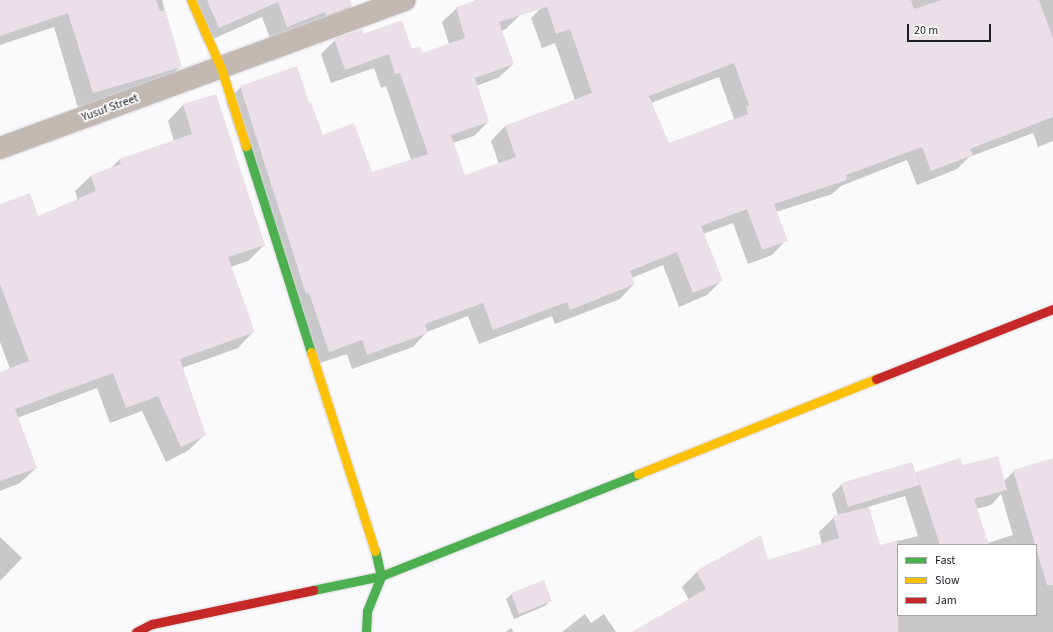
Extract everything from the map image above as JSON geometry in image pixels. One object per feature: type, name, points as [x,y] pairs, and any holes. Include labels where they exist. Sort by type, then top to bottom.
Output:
[{"type":"street","points":[[191,0],[221,68],[344,457],[370,532],[381,576],[367,611],[366,632]]},
{"type":"street","name":"Yusuf Street","points":[[0,148],[405,0]]},
{"type":"street","points":[[136,632],[152,624],[381,576],[1053,309]]},
{"type":"building","points":[[0,0],[156,0],[160,11],[165,10],[182,67],[93,93],[68,13],[0,36]]},
{"type":"building","points":[[207,0],[350,0],[352,6],[326,16],[325,12],[287,27],[278,2],[219,28]]},
{"type":"building","points":[[478,0],[911,0],[914,9],[942,0],[1039,0],[1053,38],[1053,117],[970,149],[973,155],[931,171],[922,147],[846,175],[847,180],[774,204],[788,241],[762,250],[747,209],[701,226],[723,281],[693,293],[677,252],[630,271],[635,284],[570,310],[567,302],[493,330],[483,303],[425,324],[428,333],[367,355],[362,340],[329,352],[309,293],[306,294],[240,86],[297,66],[309,103],[311,103],[323,135],[354,123],[372,172],[428,154],[400,73],[395,74],[389,54],[345,70],[334,39],[362,29],[363,34],[402,20],[412,49],[420,46],[422,53],[465,38],[456,7]],"holes":[[[547,7],[556,34],[570,29],[592,93],[505,126],[516,157],[465,175],[451,135],[489,122],[475,78],[514,64],[499,22]],[[734,63],[749,105],[746,106],[748,114],[669,143],[649,96]]]},
{"type":"building","points":[[216,94],[265,245],[228,257],[255,332],[180,359],[206,435],[181,447],[158,396],[126,408],[113,373],[15,409],[37,468],[0,481],[0,372],[29,361],[0,284],[0,204],[30,193],[38,216],[96,191],[91,175],[121,164],[119,159],[192,134],[183,104]]},
{"type":"building","points":[[998,456],[1007,490],[974,499],[989,544],[940,544],[916,472],[960,458],[963,465]]},
{"type":"building","points":[[1053,458],[1053,585],[1047,585],[1037,551],[1037,544],[1035,544],[1013,470]]},
{"type":"building","points":[[912,462],[920,485],[848,507],[841,483]]},
{"type":"building","points":[[869,507],[880,545],[898,540],[898,632],[632,632],[706,589],[696,571],[761,535],[768,560],[839,538],[833,516]]},
{"type":"building","points":[[544,580],[552,601],[519,614],[511,593]]},
{"type":"traffic: fast","points":[[246,146],[311,352]]},
{"type":"traffic: fast","points":[[313,590],[381,576],[638,474]]},
{"type":"traffic: fast","points":[[366,632],[367,611],[381,576],[375,551]]},
{"type":"traffic: slow","points":[[191,0],[221,68],[246,146]]},
{"type":"traffic: slow","points":[[311,352],[375,551]]},
{"type":"traffic: slow","points":[[638,474],[876,379]]},
{"type":"traffic: jam","points":[[876,379],[1053,309]]},
{"type":"traffic: jam","points":[[136,632],[152,624],[313,590]]}]
